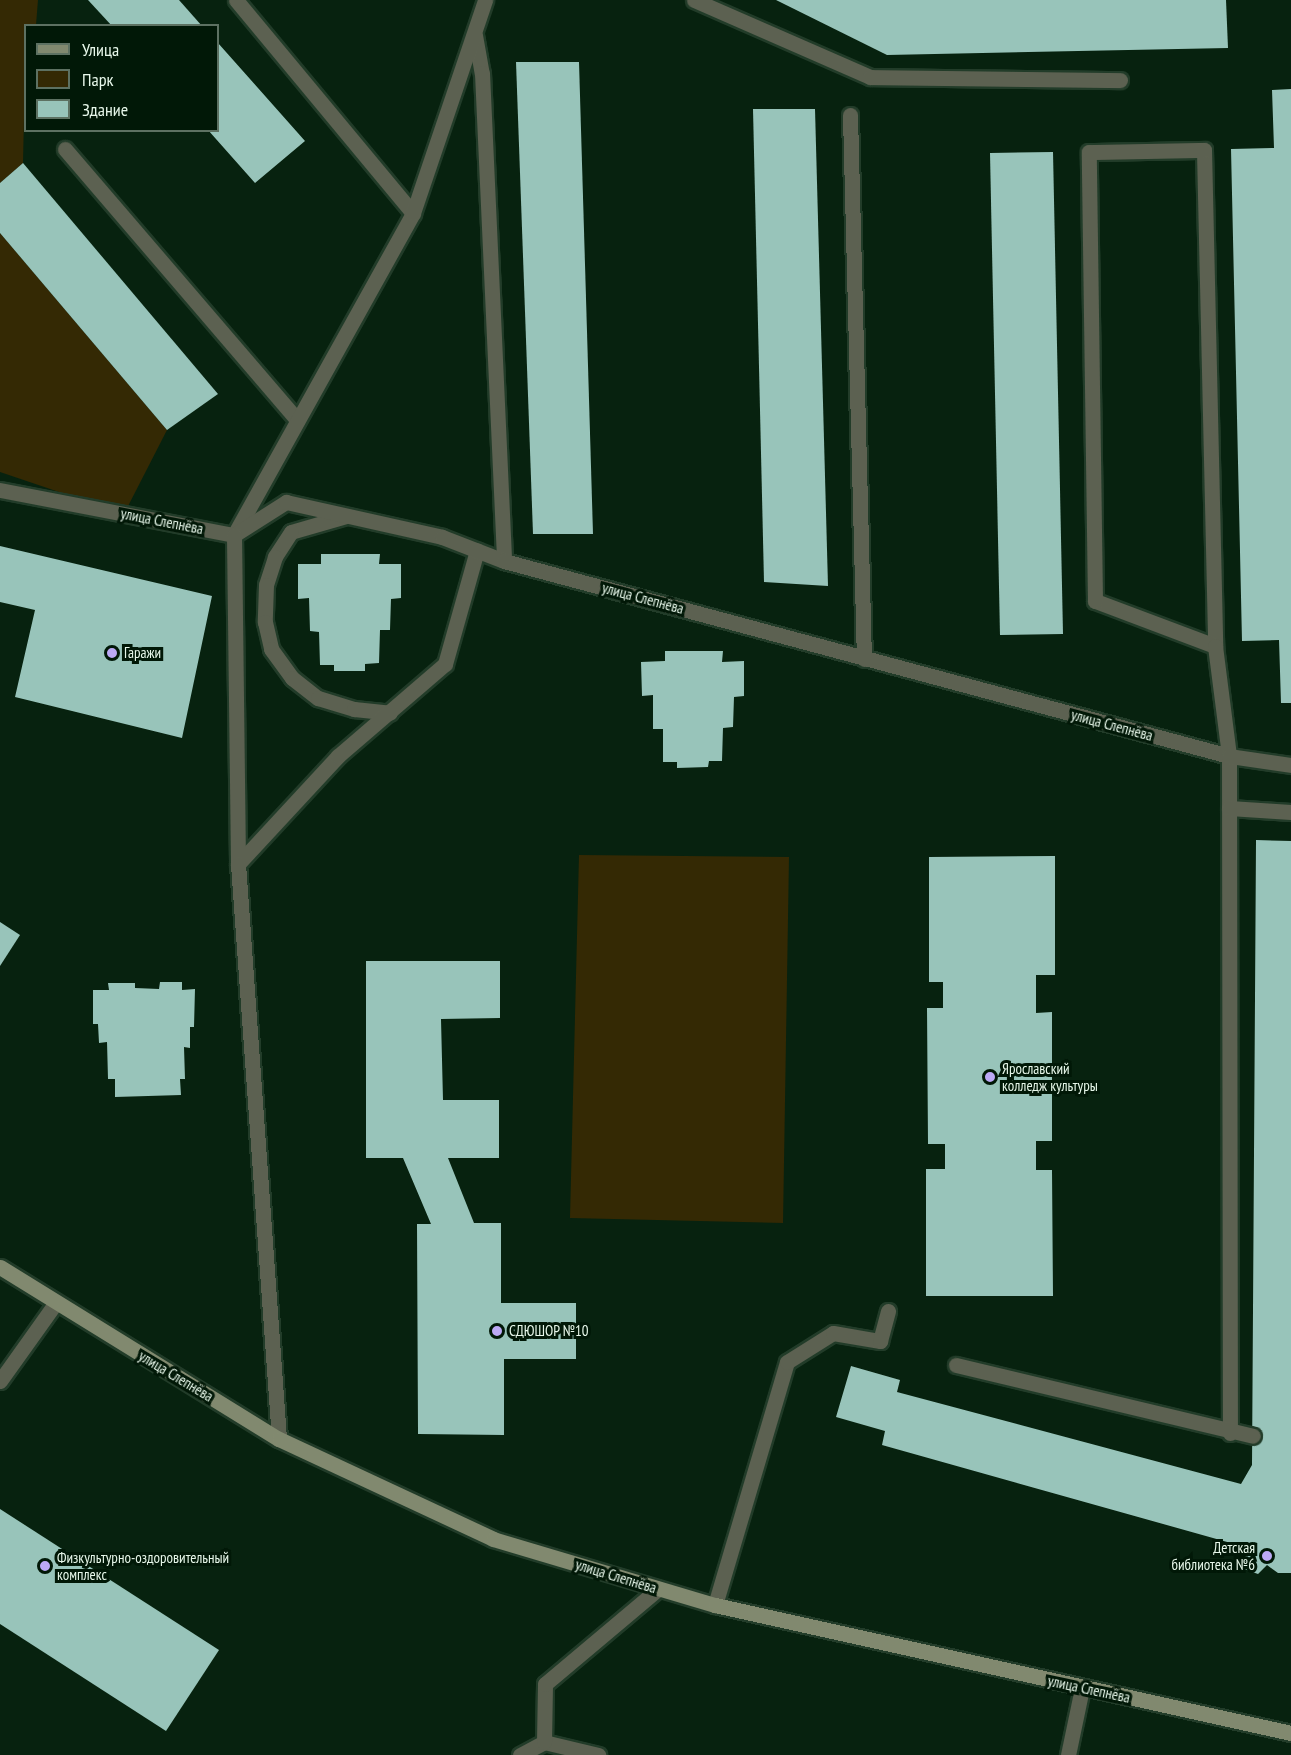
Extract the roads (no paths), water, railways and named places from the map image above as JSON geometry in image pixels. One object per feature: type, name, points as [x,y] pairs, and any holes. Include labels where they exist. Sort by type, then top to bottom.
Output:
[{"type":"street","points":[[236,0],[413,213]]},
{"type":"street","points":[[279,1439],[238,864],[234,535],[413,213],[485,0]]},
{"type":"street","points":[[694,0],[870,77],[1120,80]]},
{"type":"street","points":[[474,32],[482,73],[504,561]]},
{"type":"street","points":[[850,116],[864,659]]},
{"type":"street","points":[[65,149],[297,420]]},
{"type":"street","points":[[1215,646],[1095,601],[1089,152],[1204,150],[1215,646],[1229,756],[1230,1433]]},
{"type":"street","name":"улица Слепнёва","points":[[0,490],[234,535],[286,502],[442,537],[504,561],[1229,756],[1291,765]]},
{"type":"street","points":[[346,516],[291,532],[275,557],[266,585],[265,622],[271,650],[292,678],[318,698],[354,709],[390,713]]},
{"type":"street","points":[[238,864],[338,756],[445,664],[477,550]]},
{"type":"street","points":[[1229,808],[1291,812]]},
{"type":"street","name":"улица Слепнёва","points":[[0,1267],[55,1304],[279,1439],[493,1539],[715,1605],[1291,1733]]},
{"type":"street","points":[[0,1381],[55,1304]]},
{"type":"street","points":[[715,1605],[787,1362],[833,1333],[880,1341],[888,1311]]},
{"type":"street","points":[[956,1365],[1253,1437]]},
{"type":"street","points":[[544,1742],[545,1684],[658,1589]]},
{"type":"street","points":[[1068,1755],[1082,1688]]},
{"type":"street","points":[[520,1755],[544,1742],[598,1755]]},
{"type":"place","name":"Гаражи","points":[[112,653]]},
{"type":"place","name":"Ярославский колледж культуры","points":[[990,1077]]},
{"type":"place","name":"СДЮШОР №10","points":[[497,1331]]},
{"type":"place","name":"Детская библиотека №6","points":[[1267,1556]]},
{"type":"place","name":"Физкультурно-оздоровительный комплекс","points":[[45,1566]]}]
